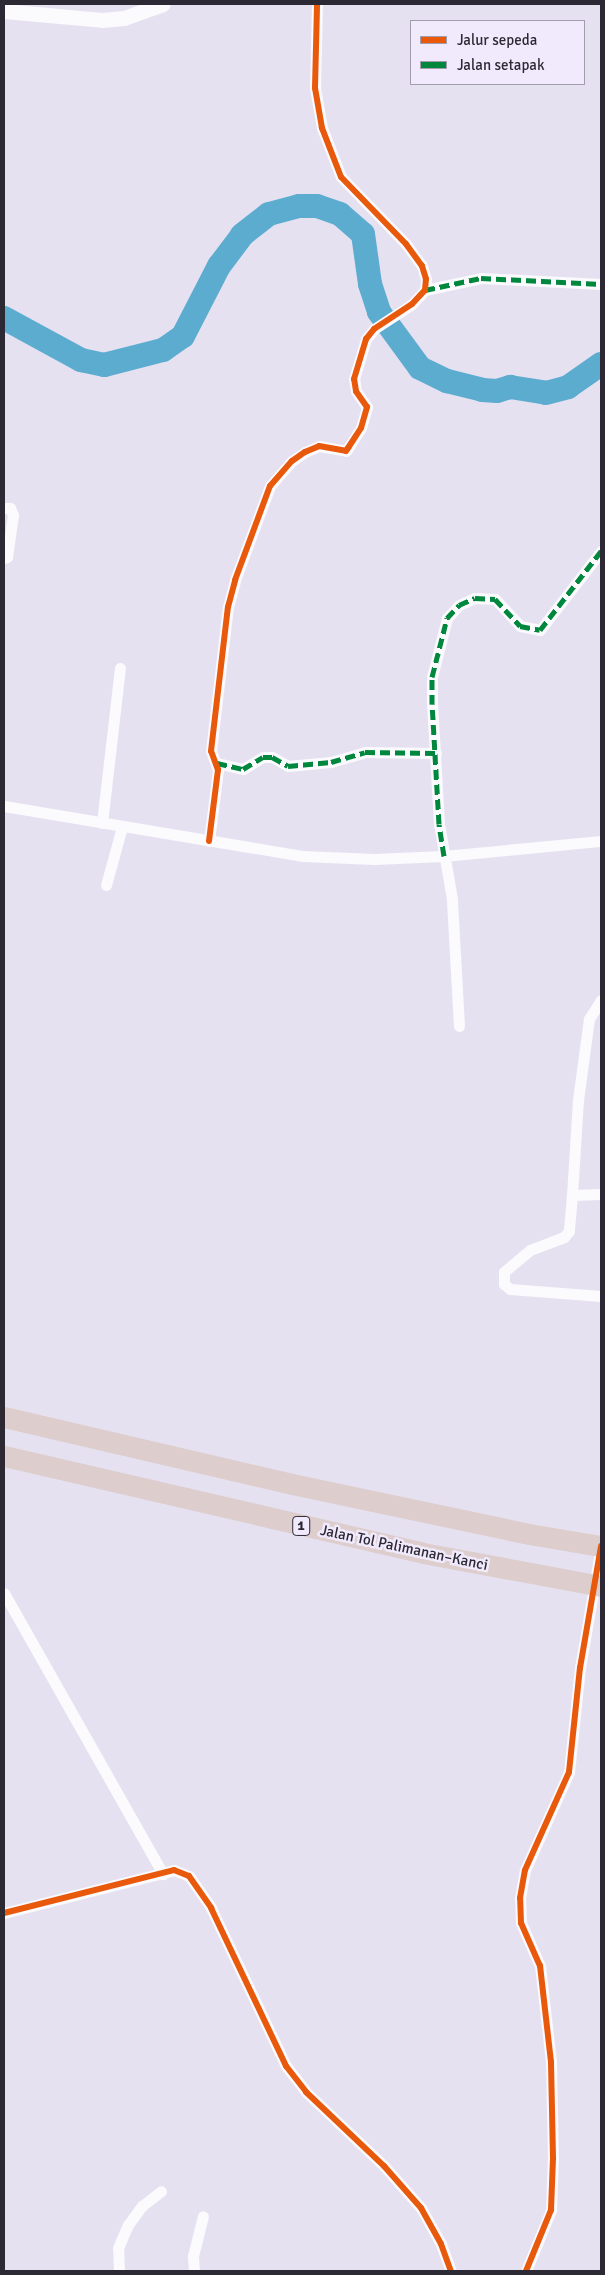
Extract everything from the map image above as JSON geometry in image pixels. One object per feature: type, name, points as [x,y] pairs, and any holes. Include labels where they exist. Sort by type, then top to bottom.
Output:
[{"type":"highway","points":[[4,1418],[320,1490],[529,1534],[601,1546]]},
{"type":"highway","name":"Jalan Tol Palimanan–Kanci","points":[[4,1456],[414,1551],[601,1586]]},
{"type":"street","points":[[4,10],[102,20],[124,18],[163,4]]},
{"type":"street","points":[[209,841],[217,763],[211,750],[227,636],[228,608],[235,580],[272,482],[292,461],[319,446],[346,451],[361,428],[367,407],[356,391],[354,379],[366,339],[374,329],[412,304],[424,290],[426,279],[422,266],[406,244],[346,185],[322,128],[314,65],[317,4]]},
{"type":"street","points":[[424,290],[481,278],[601,284]]},
{"type":"street","points":[[4,508],[10,508],[13,515],[7,557],[4,558]]},
{"type":"street","points":[[459,1026],[452,899],[439,824],[432,677],[447,618],[459,605],[475,598],[495,599],[520,626],[540,630],[558,612],[601,551]]},
{"type":"street","points":[[102,823],[120,668]]},
{"type":"street","points":[[217,763],[244,769],[263,757],[272,757],[288,766],[331,762],[365,752],[436,753]]},
{"type":"street","points":[[4,806],[302,856],[374,860],[444,856],[601,841]]},
{"type":"street","points":[[106,885],[122,827]]},
{"type":"street","points":[[601,1000],[589,1019],[578,1100],[569,1231],[564,1237],[530,1250],[507,1266],[504,1272],[504,1284],[510,1289],[601,1296]]},
{"type":"street","points":[[572,1195],[601,1194]]},
{"type":"street","points":[[526,2271],[550,2210],[553,2148],[551,2062],[540,1966],[520,1923],[520,1898],[525,1870],[569,1772],[585,1638],[601,1546]]},
{"type":"street","points":[[4,1593],[163,1874]]},
{"type":"street","points":[[4,1913],[174,1870],[189,1876],[212,1908],[286,2066],[306,2092],[384,2166],[421,2208],[441,2244],[451,2271]]},
{"type":"street","points":[[119,2271],[118,2248],[128,2225],[142,2206],[161,2191]]},
{"type":"street","points":[[194,2271],[193,2256],[204,2216]]},
{"type":"waterway","points":[[4,318],[81,360],[104,365],[163,350],[183,336],[219,266],[242,235],[269,214],[299,206],[317,206],[340,214],[363,234],[370,284],[379,312],[420,368],[447,381],[482,390],[497,391],[510,387],[546,393],[568,387],[601,364]]},
{"type":"marked path","points":[[425,290],[481,278],[601,284]]},
{"type":"marked path","points":[[444,856],[439,824],[432,677],[447,618],[459,605],[475,598],[495,599],[520,626],[540,630],[601,551]]},
{"type":"marked path","points":[[217,763],[243,769],[263,757],[272,757],[288,766],[331,762],[365,752],[436,753]]},
{"type":"cycle path","points":[[209,841],[218,770],[211,751],[228,607],[235,580],[270,486],[292,461],[305,452],[319,446],[346,451],[361,428],[367,407],[356,391],[354,379],[366,339],[374,329],[412,304],[425,290],[426,279],[422,266],[406,244],[341,177],[322,128],[315,88],[317,4]]},
{"type":"cycle path","points":[[526,2271],[551,2210],[553,2158],[551,2062],[540,1966],[521,1923],[520,1898],[525,1870],[569,1772],[580,1668],[601,1546]]},
{"type":"cycle path","points":[[4,1913],[174,1870],[189,1876],[211,1908],[286,2066],[306,2092],[384,2166],[421,2208],[441,2244],[451,2271]]}]
